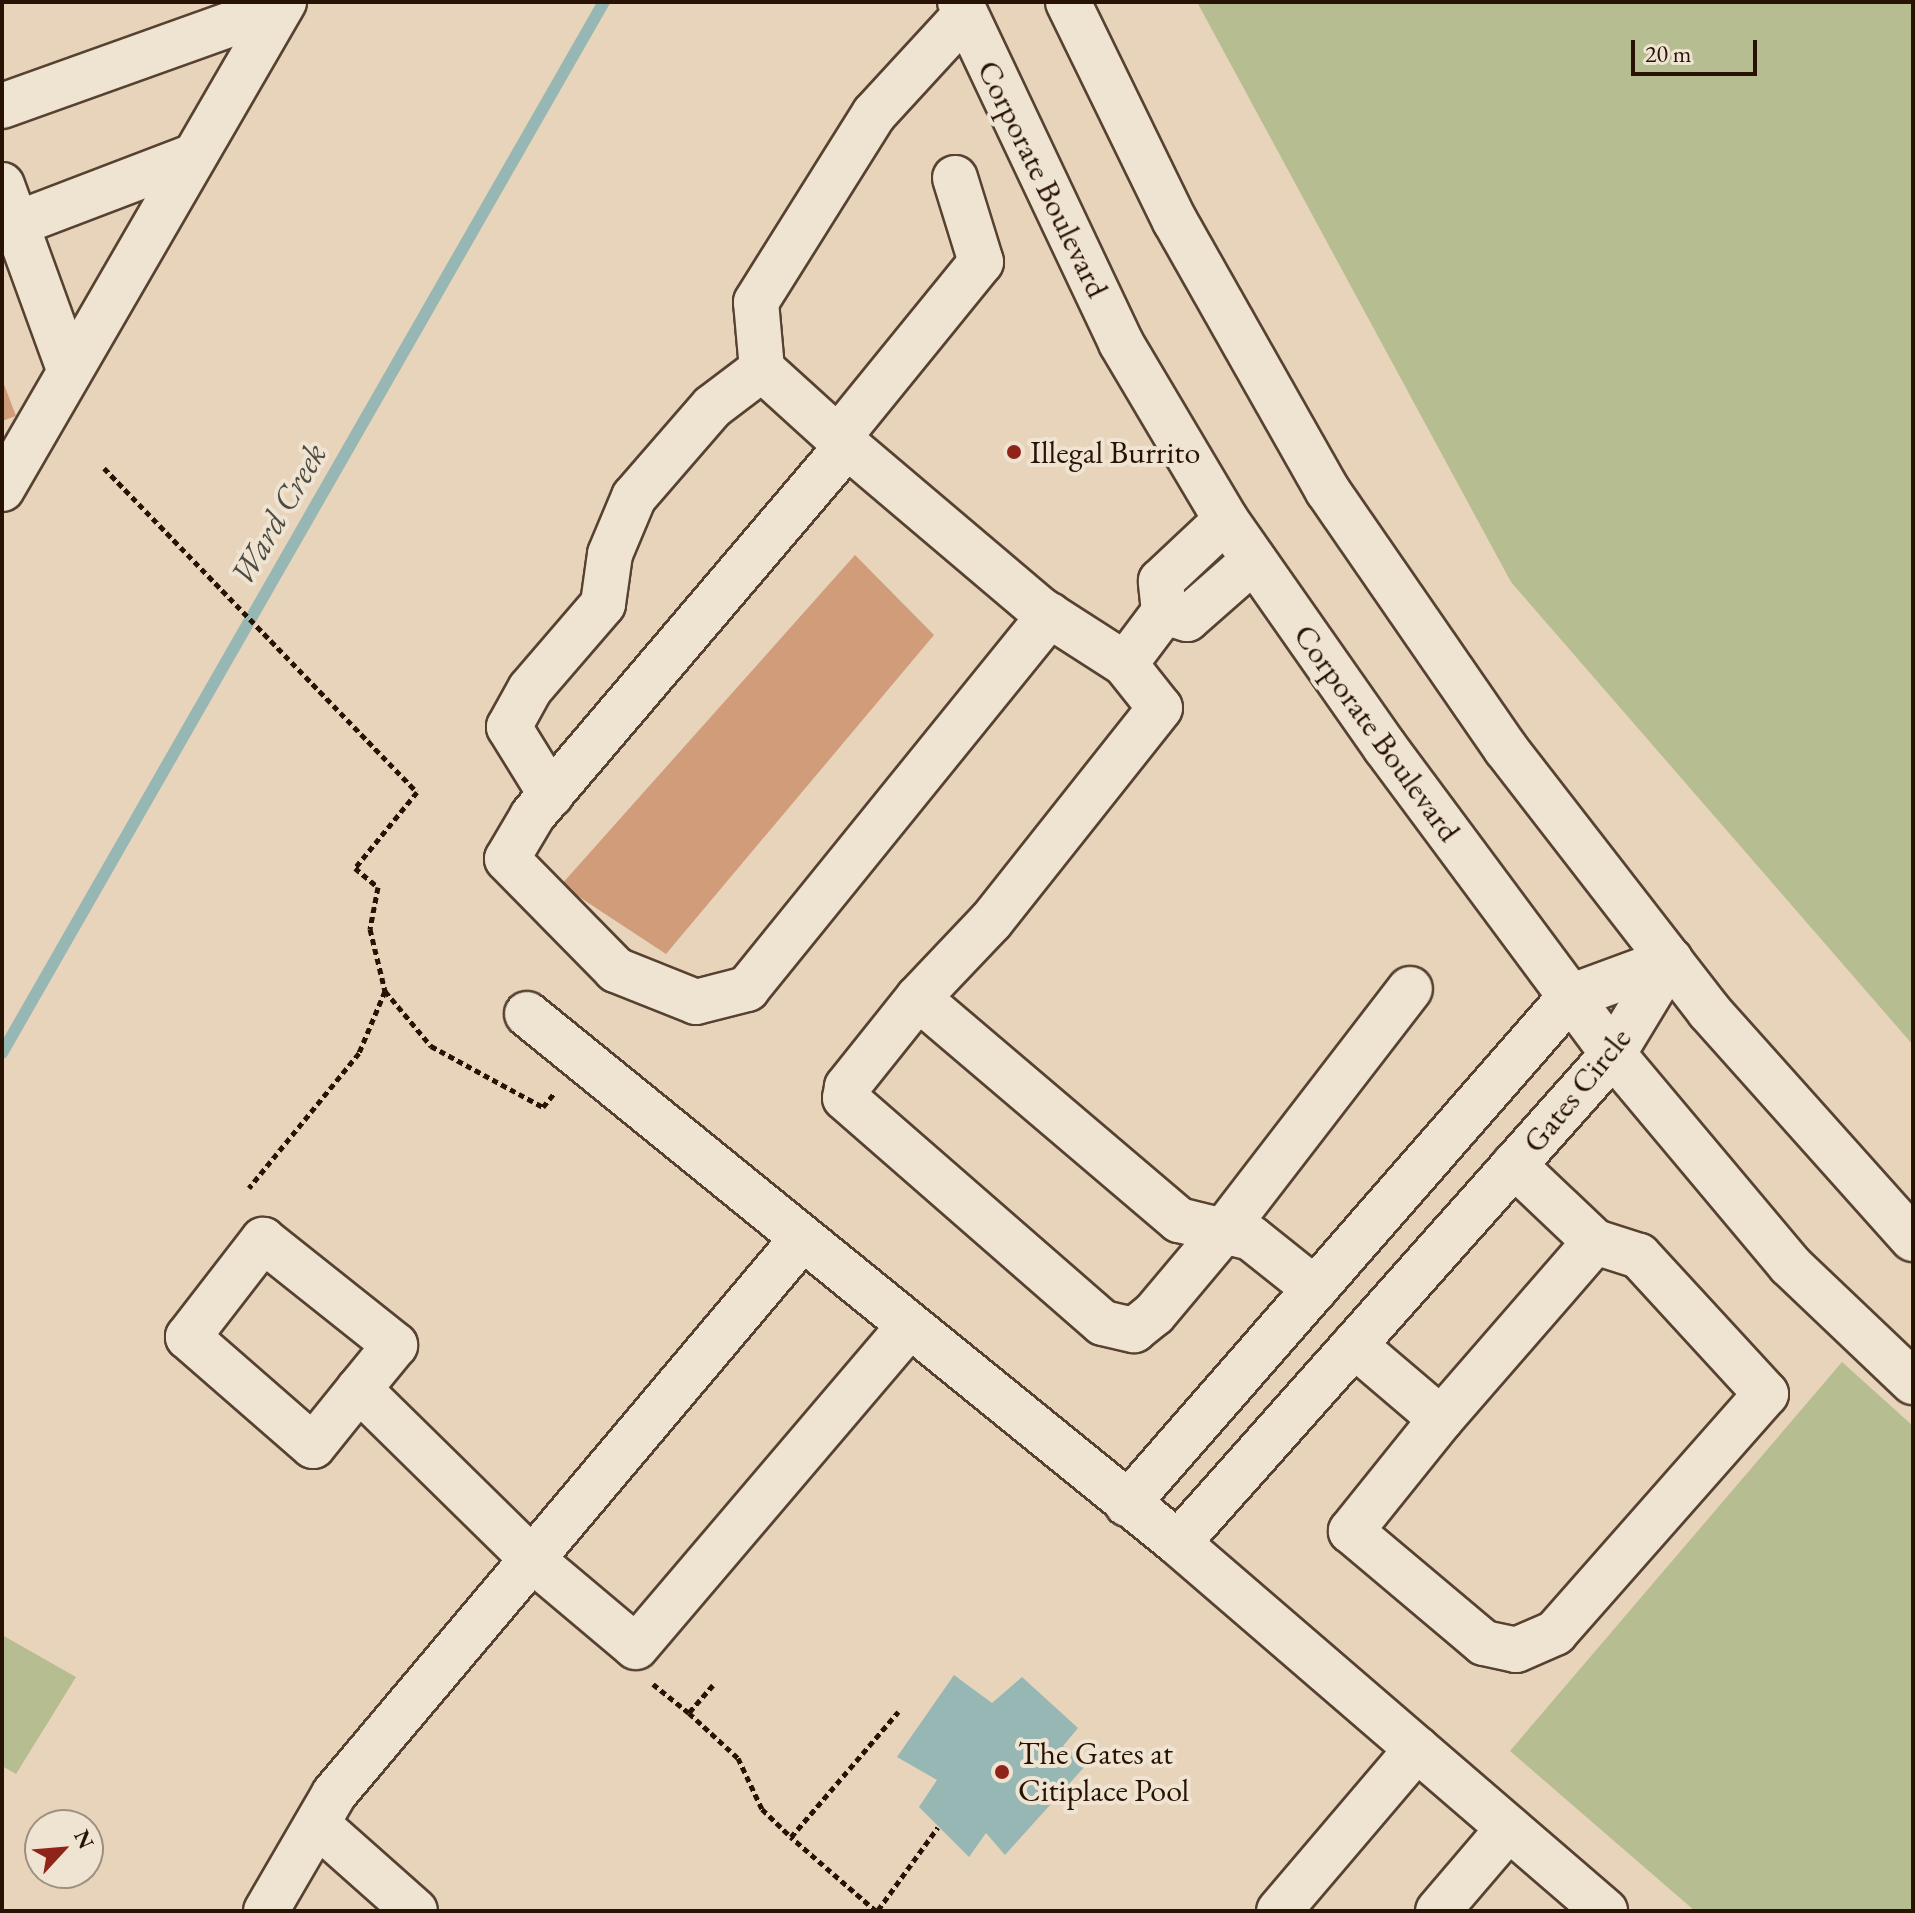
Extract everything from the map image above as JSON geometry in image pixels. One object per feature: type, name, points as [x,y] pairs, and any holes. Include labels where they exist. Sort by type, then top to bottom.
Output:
[{"type":"street","points":[[1068,2],[1175,221],[1328,491],[1506,749],[1670,960],[1913,1239]]},
{"type":"street","points":[[2,106],[282,4]]},
{"type":"street","points":[[2,489],[282,4]]},
{"type":"street","points":[[962,8],[874,114],[756,302],[762,369],[842,442],[1050,615],[1125,664],[1160,708],[991,921],[918,998],[847,1087],[845,1098],[1103,1323],[1134,1330],[1154,1314],[1222,1233],[1410,989]]},
{"type":"street","name":"Corporate Boulevard","points":[[962,8],[1121,343],[1226,520],[1613,1054],[1790,1265],[1913,1382]]},
{"type":"street","points":[[69,369],[9,205],[194,156]]},
{"type":"street","points":[[955,178],[981,262],[842,442],[551,795],[507,859],[616,970],[696,1002],[747,989],[1050,615]]},
{"type":"street","points":[[551,795],[509,727],[530,689],[603,604],[610,554],[634,497],[712,407],[762,369]]},
{"type":"street","points":[[1125,664],[1164,612],[1161,581],[1226,520]]},
{"type":"street","points":[[1164,612],[1187,619],[1254,560]]},
{"type":"street","name":"Gates Circle","points":[[1127,1504],[1570,997],[1670,960]]},
{"type":"street","name":"Gates Circle","points":[[1178,1543],[1613,1054],[1670,960]]},
{"type":"street","points":[[918,998],[1179,1220],[1251,1238],[1315,1289]]},
{"type":"street","points":[[527,1014],[1178,1543],[1605,1911]]},
{"type":"street","points":[[1514,1165],[1595,1242],[1639,1256],[1766,1394],[1555,1633],[1516,1650],[1484,1643],[1351,1531],[1441,1419],[1595,1242]]},
{"type":"street","points":[[266,1911],[334,1794],[534,1561],[802,1239]]},
{"type":"street","points":[[263,1240],[395,1345],[359,1389],[313,1446],[188,1337],[263,1240]]},
{"type":"street","points":[[359,1389],[534,1561],[636,1647],[909,1326]]},
{"type":"street","points":[[1354,1345],[1441,1419]]},
{"type":"street","points":[[1279,1911],[1417,1749]]},
{"type":"street","points":[[317,1824],[415,1911]]},
{"type":"street","points":[[1438,1911],[1509,1828]]},
{"type":"path","points":[[104,468],[417,792],[355,868],[378,887],[370,929],[385,991],[431,1046],[543,1107],[581,1058]]},
{"type":"path","points":[[249,1188],[359,1053],[385,991]]},
{"type":"path","points":[[713,1685],[689,1713],[738,1758],[762,1809],[877,1910],[938,1827]]},
{"type":"path","points":[[791,1837],[898,1712]]},
{"type":"green space","points":[[1197,2],[1913,2],[1913,1045],[1511,582]]},
{"type":"green space","points":[[1842,1362],[1913,1426],[1913,1911],[1695,1911],[1510,1751]]},
{"type":"green space","points":[[2,1635],[76,1677],[16,1774],[2,1766]]},
{"type":"water","name":"The Gates at Citiplace Pool","points":[[954,1675],[992,1703],[1022,1677],[1078,1728],[1063,1746],[1087,1764],[1005,1855],[986,1833],[969,1857],[919,1807],[937,1780],[897,1757]]},
{"type":"building","points":[[2,379],[16,416],[2,421]]},
{"type":"building","points":[[855,555],[934,635],[666,954],[561,885]]},
{"type":"waterway","name":"Ward Creek","points":[[2,1053],[604,2]]},
{"type":"place","name":"Illegal Burrito","points":[[1014,452]]},
{"type":"place","name":"The Gates at Citiplace Pool","points":[[1002,1772]]}]
